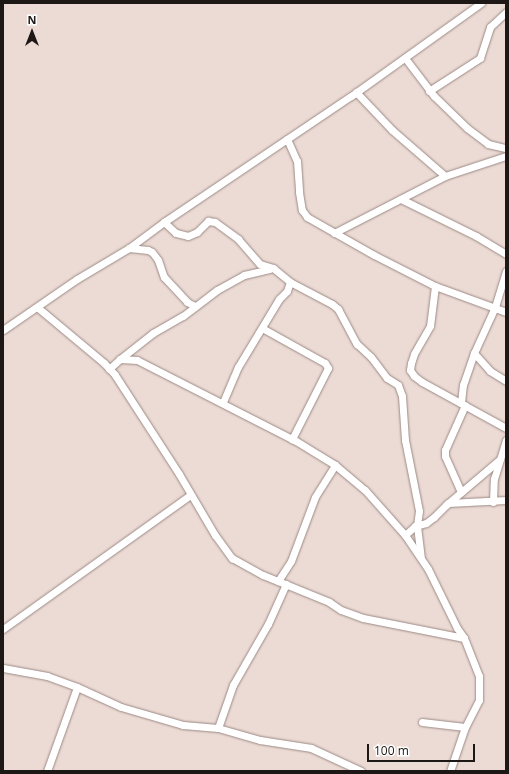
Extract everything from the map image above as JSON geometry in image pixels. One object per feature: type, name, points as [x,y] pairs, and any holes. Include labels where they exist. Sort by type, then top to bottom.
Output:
[{"type":"street","points":[[3,330],[77,279],[129,248],[164,222],[405,58],[481,3]]},
{"type":"street","points":[[429,90],[480,58],[490,27],[506,12]]},
{"type":"street","points":[[405,58],[429,90],[467,128],[488,144],[506,148]]},
{"type":"street","points":[[356,92],[392,130],[445,176]]},
{"type":"street","points":[[287,139],[297,160],[299,192],[304,213],[334,233],[435,286],[506,312]]},
{"type":"street","points":[[334,233],[445,176],[506,156]]},
{"type":"street","points":[[400,199],[476,236],[506,254]]},
{"type":"street","points":[[164,222],[176,233],[188,236],[197,232],[208,221],[215,222],[238,239],[260,264],[273,268],[290,282],[332,304],[338,310],[357,344],[371,357],[386,378],[398,385],[401,390],[405,421],[405,440],[419,511],[417,526],[421,559]]},
{"type":"street","points":[[129,248],[148,250],[152,252],[158,260],[164,277],[187,302],[195,306]]},
{"type":"street","points":[[110,369],[120,359],[153,333],[183,316],[217,290],[244,275],[258,270],[273,268]]},
{"type":"street","points":[[461,492],[445,456],[445,450],[463,404],[463,385],[474,353],[495,307],[506,271]]},
{"type":"street","points":[[223,402],[238,367],[279,299],[286,291],[290,282]]},
{"type":"street","points":[[435,286],[430,326],[414,354],[410,363],[410,370],[414,376],[422,382],[506,428]]},
{"type":"street","points":[[37,307],[110,369],[127,393],[190,495],[232,558],[263,575],[363,618],[464,638]]},
{"type":"street","points":[[262,328],[325,362],[328,368],[292,439]]},
{"type":"street","points":[[474,353],[490,371],[506,381]]},
{"type":"street","points":[[120,359],[137,360],[148,364],[292,439],[335,465],[365,490],[405,535],[421,559],[457,628],[464,638],[480,682],[479,700],[465,727],[450,771]]},
{"type":"street","points":[[493,502],[493,482],[498,460],[506,440]]},
{"type":"street","points":[[405,535],[417,526],[434,517],[498,460]]},
{"type":"street","points":[[278,581],[291,560],[315,497],[335,465]]},
{"type":"street","points":[[3,630],[190,495]]},
{"type":"street","points":[[448,503],[493,502],[506,500]]},
{"type":"street","points":[[218,728],[233,686],[268,624],[286,584]]},
{"type":"street","points":[[3,668],[47,676],[77,687],[126,709],[183,725],[218,728],[260,740],[311,748],[361,771]]},
{"type":"street","points":[[47,771],[77,687]]},
{"type":"street","points":[[422,722],[465,727]]}]
